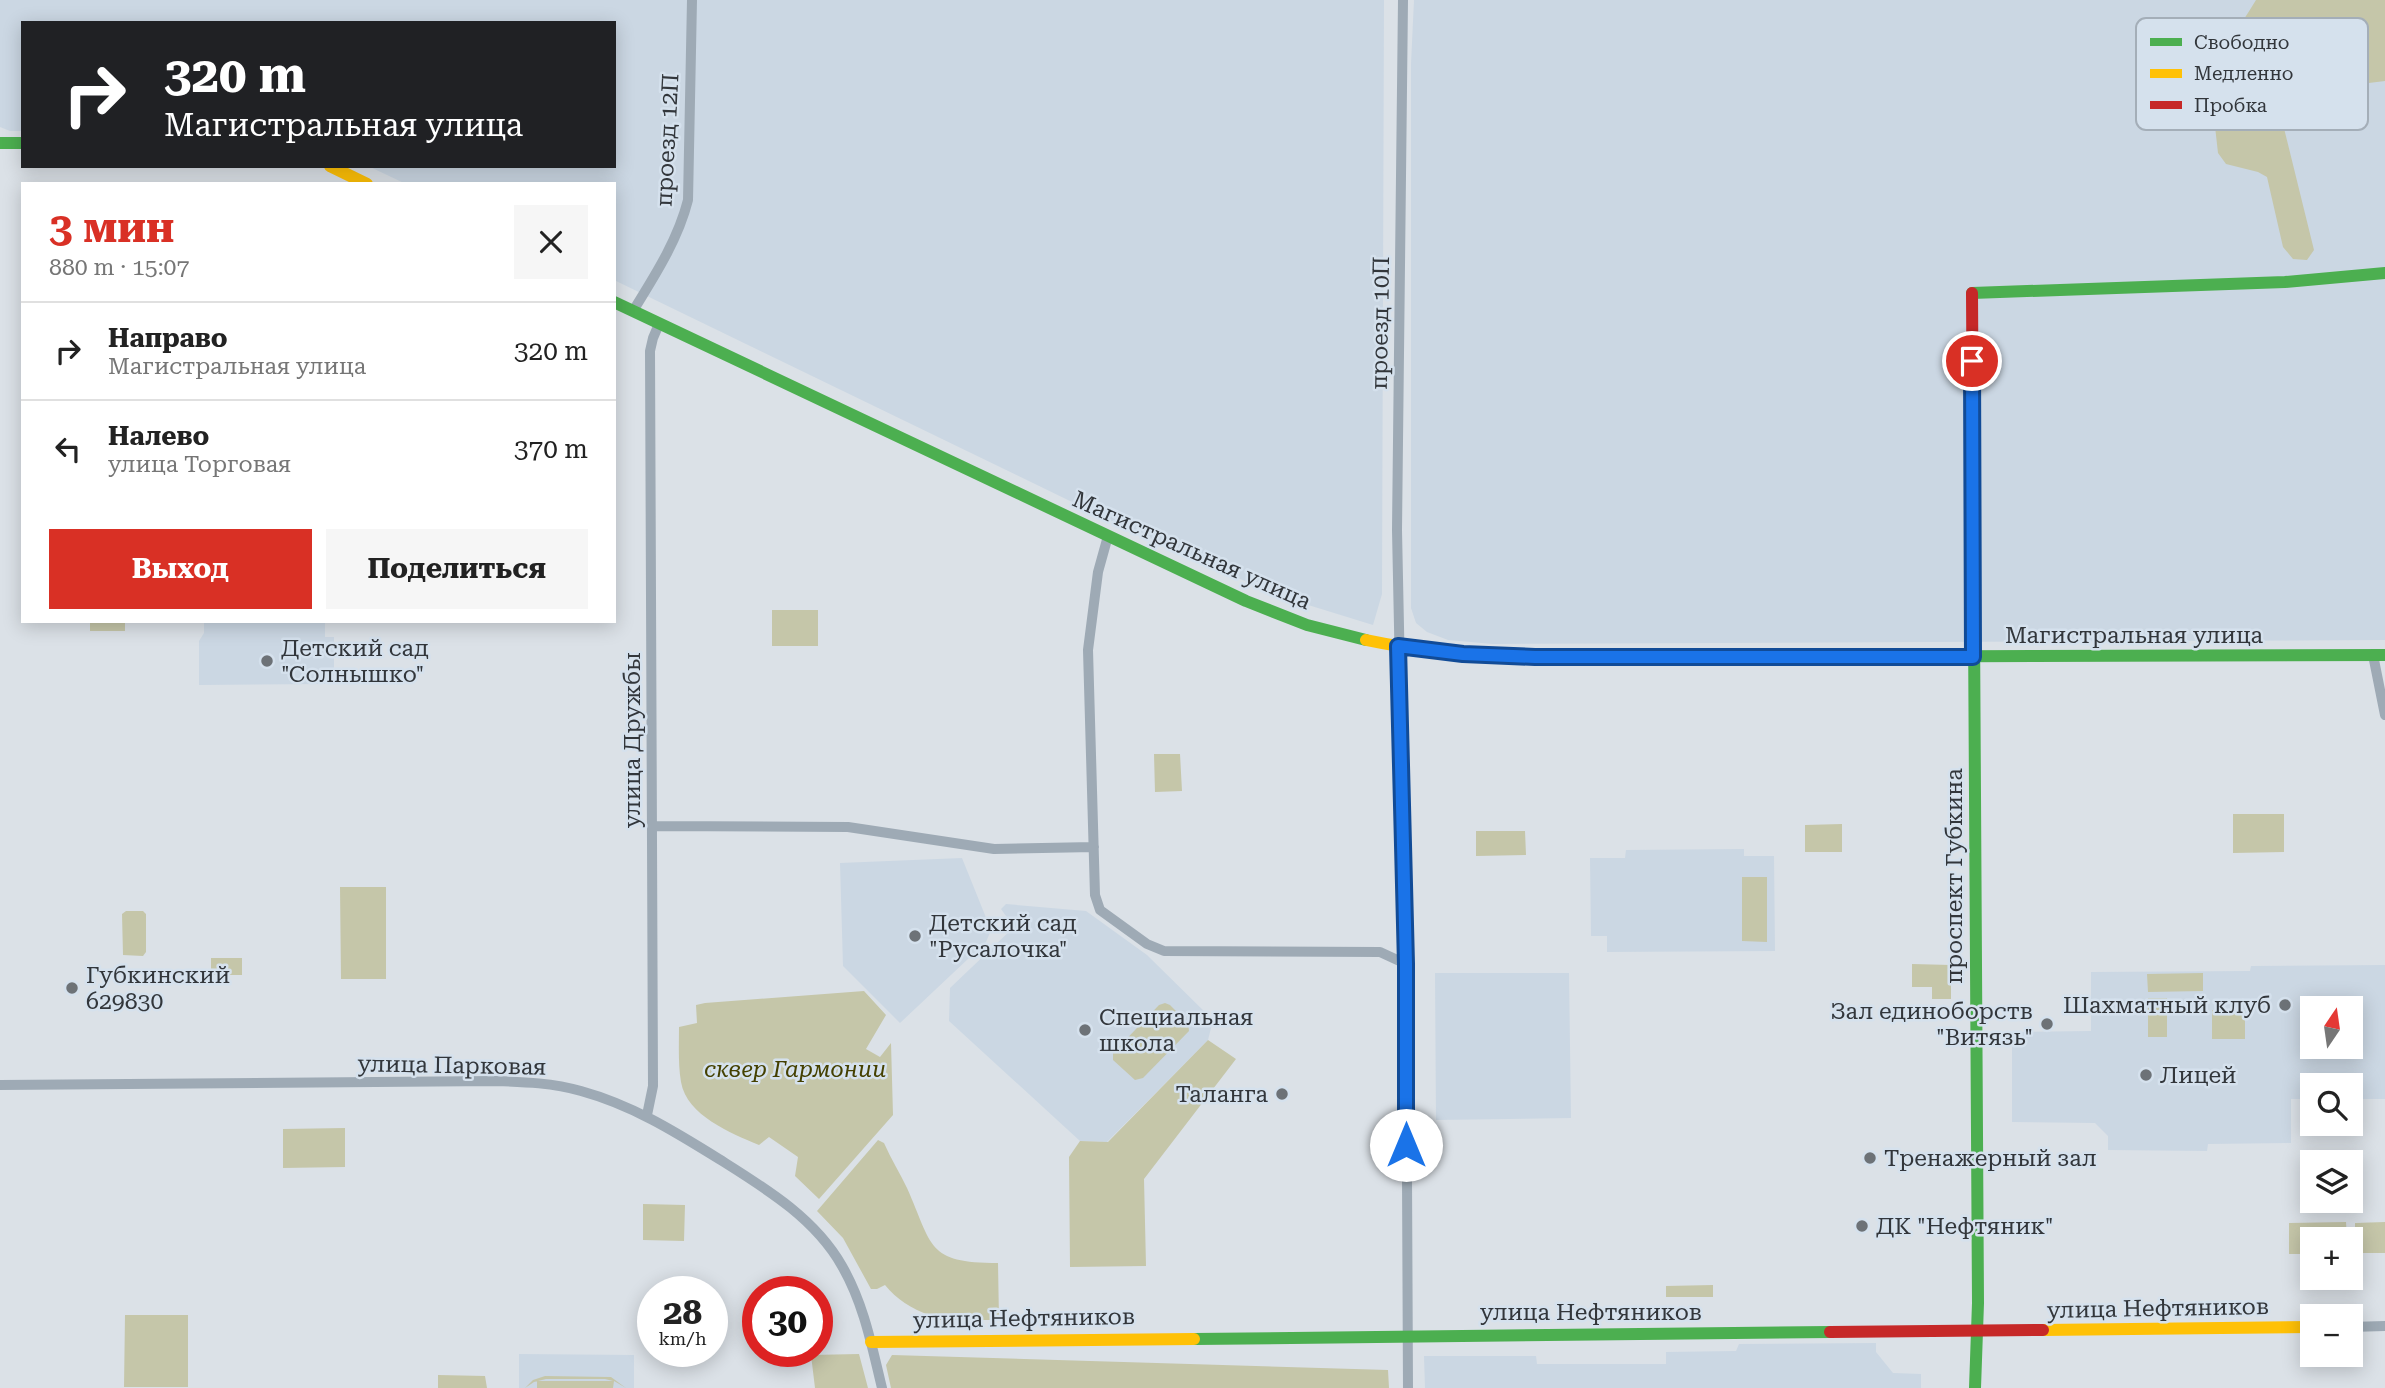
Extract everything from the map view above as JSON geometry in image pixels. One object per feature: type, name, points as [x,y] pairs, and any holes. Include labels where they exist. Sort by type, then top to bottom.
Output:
[{"type":"street","name":"проезд 12П","points":[[634,312],[654,279],[683,217],[688,200],[692,0]]},
{"type":"street","name":"проезд 10П","points":[[1403,0],[1397,530],[1406,964],[1408,1388]]},
{"type":"street","points":[[0,143],[21,143]]},
{"type":"street","points":[[334,168],[363,182]]},
{"type":"street","name":"проспект Губкина","points":[[1975,1388],[1978,1303],[1972,292],[2301,281],[2385,273]]},
{"type":"street","name":"Магистральная улица","points":[[616,303],[1281,615],[1316,628],[1398,646],[1463,654],[1535,657],[2379,655]]},
{"type":"street","name":"улица Дружбы","points":[[647,1115],[653,1086],[650,352],[659,324]]},
{"type":"street","points":[[1108,536],[1098,572],[1089,638],[1095,895],[1100,910],[1155,948],[1174,952],[1380,952],[1406,964]]},
{"type":"street","points":[[2379,655],[2385,715]]},
{"type":"street","points":[[652,826],[848,827],[987,848],[1094,847]]},
{"type":"street","name":"улица Парковая","points":[[0,1085],[529,1082],[586,1092],[647,1115],[758,1184],[814,1229],[835,1254],[858,1301],[882,1388]]},
{"type":"street","points":[[2363,1327],[2385,1326]]},
{"type":"street","name":"улица Нефтяников","points":[[871,1342],[2300,1327]]},
{"type":"shaded area","points":[[0,0],[1384,0],[1382,594],[1373,625],[1305,604],[1294,593],[1268,582],[1247,582],[1105,518],[616,281],[616,182],[402,182],[372,168],[616,168],[616,21],[21,21],[21,131],[0,127]]},
{"type":"shaded area","points":[[1414,0],[2385,0],[2385,640],[1493,644],[1448,640],[1427,632],[1416,623],[1411,608],[1411,64]]},
{"type":"shaded area","name":"Детский сад \"Солнышко\"","points":[[204,623],[325,623],[325,637],[334,637],[334,676],[326,684],[199,685],[199,641],[204,633]]},
{"type":"shaded area","points":[[1744,849],[1744,856],[1774,856],[1775,951],[1607,952],[1607,936],[1591,936],[1590,858],[1625,858],[1626,850]]},
{"type":"shaded area","name":"Детский сад \"Русалочка\"","points":[[962,858],[991,930],[986,942],[900,1023],[843,966],[840,863]]},
{"type":"shaded area","name":"Специальная школа","points":[[1006,904],[1086,911],[1147,955],[1213,1020],[1208,1040],[1107,1142],[1080,1141],[949,1021],[950,988],[1014,927],[1001,909]]},
{"type":"shaded area","name":"Лицей","points":[[2385,965],[2385,1099],[2363,1099],[2363,1073],[2300,1073],[2300,1099],[2291,1099],[2291,1143],[2208,1144],[2207,1151],[2108,1150],[2108,1136],[2095,1123],[2012,1122],[2012,1032],[2091,1031],[2091,972],[2250,971],[2251,966]]},
{"type":"shaded area","points":[[1435,973],[1569,973],[1571,1118],[1436,1120]]},
{"type":"shaded area","points":[[1876,1343],[1876,1352],[1893,1373],[1921,1374],[1921,1388],[1425,1388],[1424,1356],[1536,1356],[1537,1364],[1666,1364],[1666,1352],[1736,1351],[1739,1344]]},
{"type":"shaded area","points":[[519,1354],[634,1355],[634,1388],[519,1388]]},
{"type":"green space","points":[[2256,0],[2385,0],[2385,81],[2368,83],[2368,18],[2244,18]]},
{"type":"green space","points":[[2215,130],[2284,130],[2314,250],[2307,260],[2293,259],[2283,247],[2267,177],[2226,164],[2218,153]]},
{"type":"green space","points":[[772,610],[818,610],[818,646],[772,646]]},
{"type":"green space","points":[[90,623],[125,623],[125,631],[90,631]]},
{"type":"green space","points":[[1154,754],[1180,754],[1182,791],[1155,792]]},
{"type":"green space","points":[[2233,814],[2284,814],[2284,852],[2233,853]]},
{"type":"green space","points":[[1842,824],[1842,852],[1805,852],[1805,825]]},
{"type":"green space","points":[[1476,831],[1525,831],[1526,855],[1476,856]]},
{"type":"green space","points":[[1742,877],[1767,877],[1767,942],[1742,941]]},
{"type":"green space","points":[[340,887],[386,887],[386,979],[341,979]]},
{"type":"green space","points":[[126,911],[143,911],[146,914],[146,952],[143,956],[123,955],[122,914]]},
{"type":"green space","points":[[211,958],[242,958],[242,975],[211,975]]},
{"type":"green space","points":[[1912,964],[1951,965],[1951,999],[1932,999],[1932,987],[1912,987]]},
{"type":"green space","points":[[2203,973],[2203,991],[2148,992],[2147,974]]},
{"type":"green space","name":"сквер Гармонии","points":[[864,991],[886,1015],[866,1049],[880,1057],[891,1043],[893,1115],[819,1199],[795,1176],[798,1157],[769,1137],[759,1145],[736,1135],[712,1122],[692,1104],[681,1082],[679,1027],[697,1023],[696,1005],[705,1003]]},
{"type":"green space","points":[[2148,998],[2167,998],[2167,1037],[2148,1037]]},
{"type":"green space","points":[[1165,1003],[1188,1023],[1189,1031],[1143,1078],[1135,1080],[1113,1060],[1113,1053],[1159,1005]]},
{"type":"green space","points":[[2212,1010],[2245,1010],[2245,1039],[2212,1039]]},
{"type":"green space","points":[[1208,1040],[1236,1059],[1144,1179],[1146,1266],[1070,1267],[1069,1157],[1080,1141],[1108,1142]]},
{"type":"green space","points":[[345,1128],[345,1167],[283,1168],[283,1129]]},
{"type":"green space","points":[[878,1140],[884,1143],[935,1247],[944,1255],[957,1259],[998,1263],[999,1320],[930,1320],[929,1315],[905,1303],[885,1285],[871,1289],[843,1238],[817,1211]]},
{"type":"green space","points":[[643,1204],[685,1205],[684,1241],[643,1240]]},
{"type":"green space","points":[[2346,1222],[2346,1227],[2300,1227],[2300,1254],[2289,1254],[2289,1223]]},
{"type":"green space","points":[[2385,1222],[2385,1253],[2363,1253],[2363,1227],[2355,1227],[2355,1223]]},
{"type":"green space","points":[[1713,1285],[1713,1297],[1666,1297],[1666,1286]]},
{"type":"green space","points":[[125,1315],[188,1315],[188,1387],[124,1387]]},
{"type":"green space","points":[[859,1354],[868,1388],[815,1388],[812,1367],[833,1367],[833,1355]]},
{"type":"green space","points":[[892,1355],[1388,1370],[1389,1388],[891,1388],[886,1365]]},
{"type":"green space","points":[[438,1375],[485,1376],[487,1388],[438,1388]]},
{"type":"green space","points":[[545,1376],[611,1377],[626,1388],[614,1381],[613,1388],[537,1388],[537,1381],[525,1388],[533,1380]],"holes":[[[546,1379],[613,1381],[538,1381]]]},
{"type":"traffic: fast","points":[[0,143],[21,143]]},
{"type":"traffic: fast","points":[[1972,293],[2285,282],[2385,273]]},
{"type":"traffic: fast","points":[[616,303],[1246,601],[1307,625],[1366,640]]},
{"type":"traffic: fast","points":[[1973,456],[1978,1303],[1975,1388]]},
{"type":"traffic: fast","points":[[1746,657],[2385,655]]},
{"type":"traffic: fast","points":[[1194,1339],[1830,1332]]},
{"type":"traffic: slow","points":[[334,168],[363,182]]},
{"type":"traffic: slow","points":[[1366,640],[1460,654],[1508,657],[1746,657]]},
{"type":"traffic: slow","points":[[2043,1330],[2300,1327]]},
{"type":"traffic: slow","points":[[871,1342],[1194,1339]]},
{"type":"traffic: jam","points":[[1972,293],[1973,456]]},
{"type":"traffic: jam","points":[[1830,1332],[2043,1330]]},
{"type":"place","name":"Детский сад \"Солнышко\"","points":[[267,661]]},
{"type":"place","name":"Детский сад \"Русалочка\"","points":[[915,936]]},
{"type":"place","name":"Губкинский 629830","points":[[72,988]]},
{"type":"place","name":"Шахматный клуб","points":[[2285,1005]]},
{"type":"place","name":"Зал единоборств \"Витязь\"","points":[[2047,1024]]},
{"type":"place","name":"Специальная школа","points":[[1085,1030]]},
{"type":"place","name":"Лицей","points":[[2146,1075]]},
{"type":"place","name":"Таланга","points":[[1282,1094]]},
{"type":"place","name":"Тренажерный зал","points":[[1870,1158]]},
{"type":"place","name":"ДК \"Нефтяник\"","points":[[1862,1226]]},
{"type":"route","points":[[1406,1145],[1406,964],[1398,646],[1463,654],[1535,657],[1973,657],[1972,361]]}]
